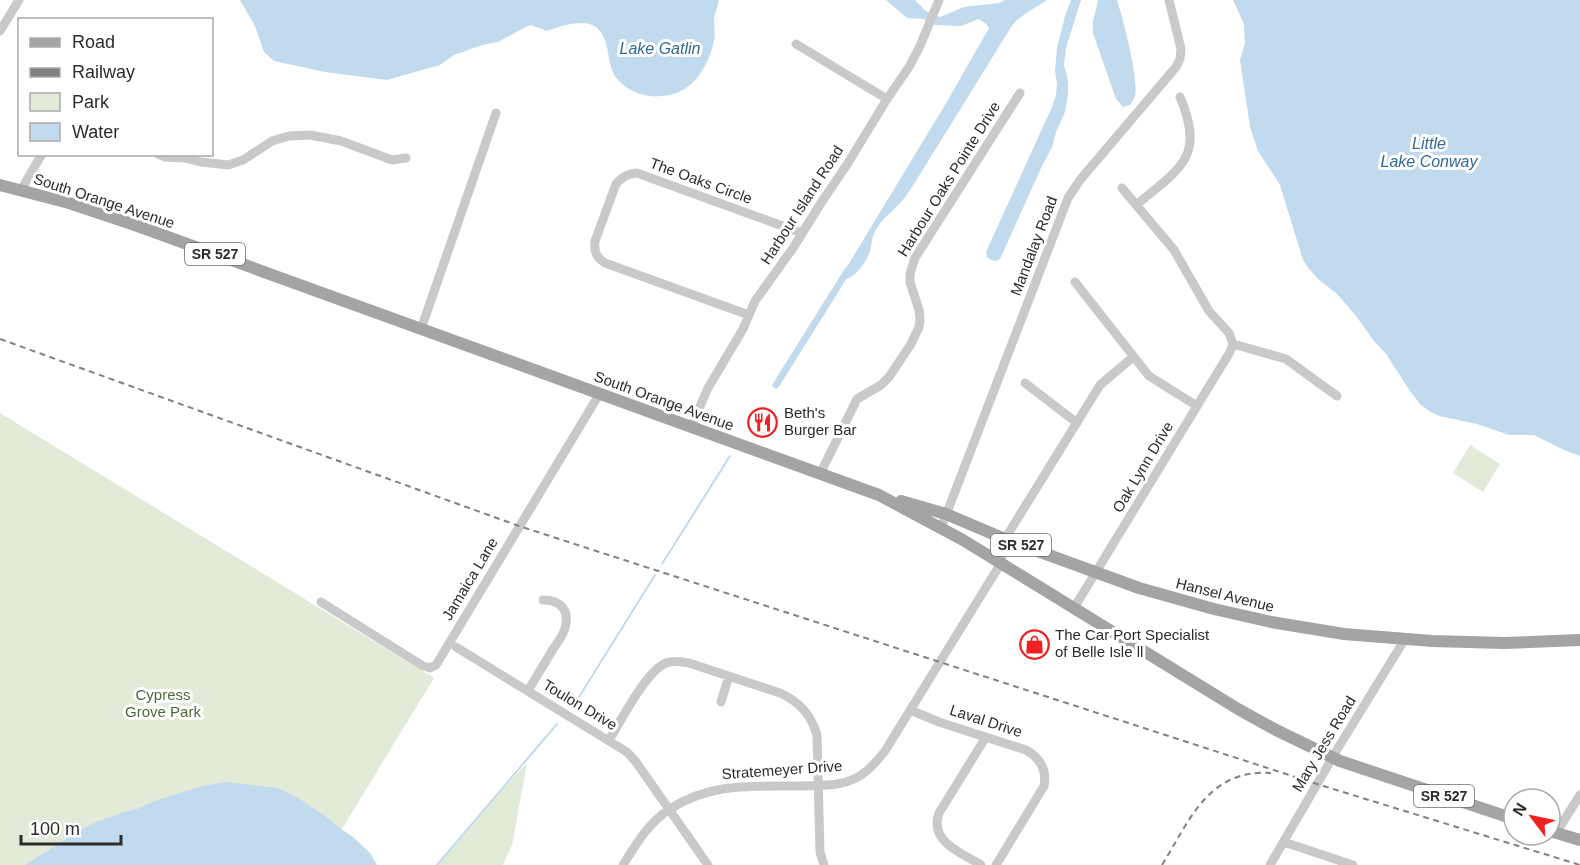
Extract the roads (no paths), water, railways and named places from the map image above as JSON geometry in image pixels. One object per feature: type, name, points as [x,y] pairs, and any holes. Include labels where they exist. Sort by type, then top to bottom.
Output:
[{"type":"main road","name":"South Orange Avenue","points":[[0,185],[69,203],[136,225],[879,495],[963,540],[1259,721],[1293,739],[1380,775],[1502,815]]},
{"type":"main road","name":"Hansel Avenue","points":[[879,495],[946,514],[1096,573],[1176,599],[1296,627],[1344,634],[1482,643],[1580,640]]},
{"type":"main road","points":[[1562,835],[1580,840]]},
{"type":"street","points":[[0,31],[19,0]]},
{"type":"street","name":"Harbour Island Road","points":[[691,427],[708,388],[743,329],[755,301],[802,233],[909,67],[939,0]]},
{"type":"street","name":"Mandalay Road","points":[[941,528],[1068,198],[1080,180],[1176,67],[1180,59],[1181,49],[1169,0]]},
{"type":"street","points":[[796,44],[887,99]]},
{"type":"street","name":"Harbour Oaks Pointe Drive","points":[[820,474],[857,399],[881,385],[889,377],[911,344],[920,320],[910,282],[915,258],[1020,93]]},
{"type":"street","points":[[1136,205],[1173,174],[1188,153],[1191,130],[1180,97]]},
{"type":"street","points":[[421,329],[496,113]]},
{"type":"street","points":[[163,156],[228,165],[243,160],[272,141],[289,136],[310,135],[341,141],[392,160],[406,158]]},
{"type":"street","points":[[21,190],[41,156]]},
{"type":"street","name":"The Oaks Circle","points":[[749,315],[605,263],[598,258],[594,251],[595,241],[616,184],[621,177],[637,173],[802,233]]},
{"type":"street","points":[[1122,188],[1174,250],[1209,311],[1229,333],[1232,342],[1286,359],[1337,396]]},
{"type":"street","points":[[1075,282],[1149,376],[1197,406]]},
{"type":"street","name":"Oak Lynn Drive","points":[[1074,608],[1230,352],[1232,342]]},
{"type":"street","points":[[1001,563],[1005,539],[1100,385],[1133,357]]},
{"type":"street","points":[[1025,383],[1077,423]]},
{"type":"street","name":"Jamaica Lane","points":[[321,602],[423,666],[430,668],[436,665],[600,393]]},
{"type":"street","name":"Stratemeyer Drive","points":[[623,865],[644,832],[654,822],[669,809],[706,791],[724,788],[843,783],[866,772],[885,751],[1001,563]]},
{"type":"street","points":[[528,691],[564,631],[567,617],[563,608],[556,602],[543,600]]},
{"type":"street","name":"Mary Jess Road","points":[[1270,865],[1405,639]]},
{"type":"street","name":"Toulon Drive","points":[[456,647],[627,752],[708,865]]},
{"type":"street","points":[[609,740],[647,679],[655,669],[665,663],[676,661],[689,663],[790,698],[807,713],[817,735],[820,852],[824,865]]},
{"type":"street","points":[[720,702],[729,676]]},
{"type":"street","name":"Laval Drive","points":[[910,710],[939,722],[1026,750],[1034,754],[1041,762],[1045,778],[1044,786],[996,865]]},
{"type":"street","points":[[981,865],[943,841],[936,821],[986,737]]},
{"type":"street","points":[[1562,820],[1580,795]]},
{"type":"street","points":[[1284,842],[1353,865]]},
{"type":"water","name":"Lake Gatlin","points":[[240,0],[719,0],[714,18],[714,42],[701,72],[695,80],[680,91],[671,95],[649,96],[628,88],[614,75],[605,39],[591,24],[572,24],[547,31],[531,25],[498,42],[454,55],[440,65],[387,80],[325,72],[274,61],[264,52],[255,26]]},
{"type":"water","points":[[886,0],[915,0],[926,11],[940,17],[964,7],[999,3],[1005,0],[1047,0],[1013,24],[911,189],[877,228],[864,264],[854,275],[846,279],[843,277],[848,265],[989,28],[979,19],[961,26],[935,25],[924,19],[907,18]]},
{"type":"water","points":[[1071,0],[1081,0],[1066,48],[1064,65],[1068,80],[1068,95],[1065,112],[1052,147],[1000,259],[991,260],[987,257],[986,252],[1056,95],[1057,48]]},
{"type":"water","points":[[1098,0],[1117,0],[1133,63],[1135,96],[1130,105],[1123,107],[1116,99],[1093,33]]},
{"type":"water","name":"Little Lake Conway","points":[[1233,0],[1580,0],[1580,456],[1534,435],[1509,435],[1477,424],[1439,416],[1429,411],[1410,391],[1386,354],[1356,316],[1337,294],[1309,269],[1303,260],[1280,185],[1258,151],[1250,127],[1240,60],[1245,43],[1244,24]]},
{"type":"water","points":[[226,782],[277,788],[295,796],[353,837],[370,853],[377,865],[25,865],[96,822],[157,800],[203,786]]},
{"type":"waterway","points":[[776,385],[848,270]]},
{"type":"waterway","points":[[662,564],[730,456]]},
{"type":"waterway","points":[[574,705],[655,575]]},
{"type":"waterway","points":[[437,865],[557,724]]},
{"type":"railway","points":[[0,339],[519,526],[1317,784],[1580,865]]},
{"type":"railway","points":[[1162,865],[1192,815],[1216,788],[1231,779],[1249,774],[1271,773]]},
{"type":"place","name":"Beth's Burger Bar","points":[[763,422]]},
{"type":"place","name":"The Car Port Specialist of Belle Isle ll","points":[[1034,644]]},
{"type":"park label","name":"Cypress Grove Park","points":[[163,704]]}]
